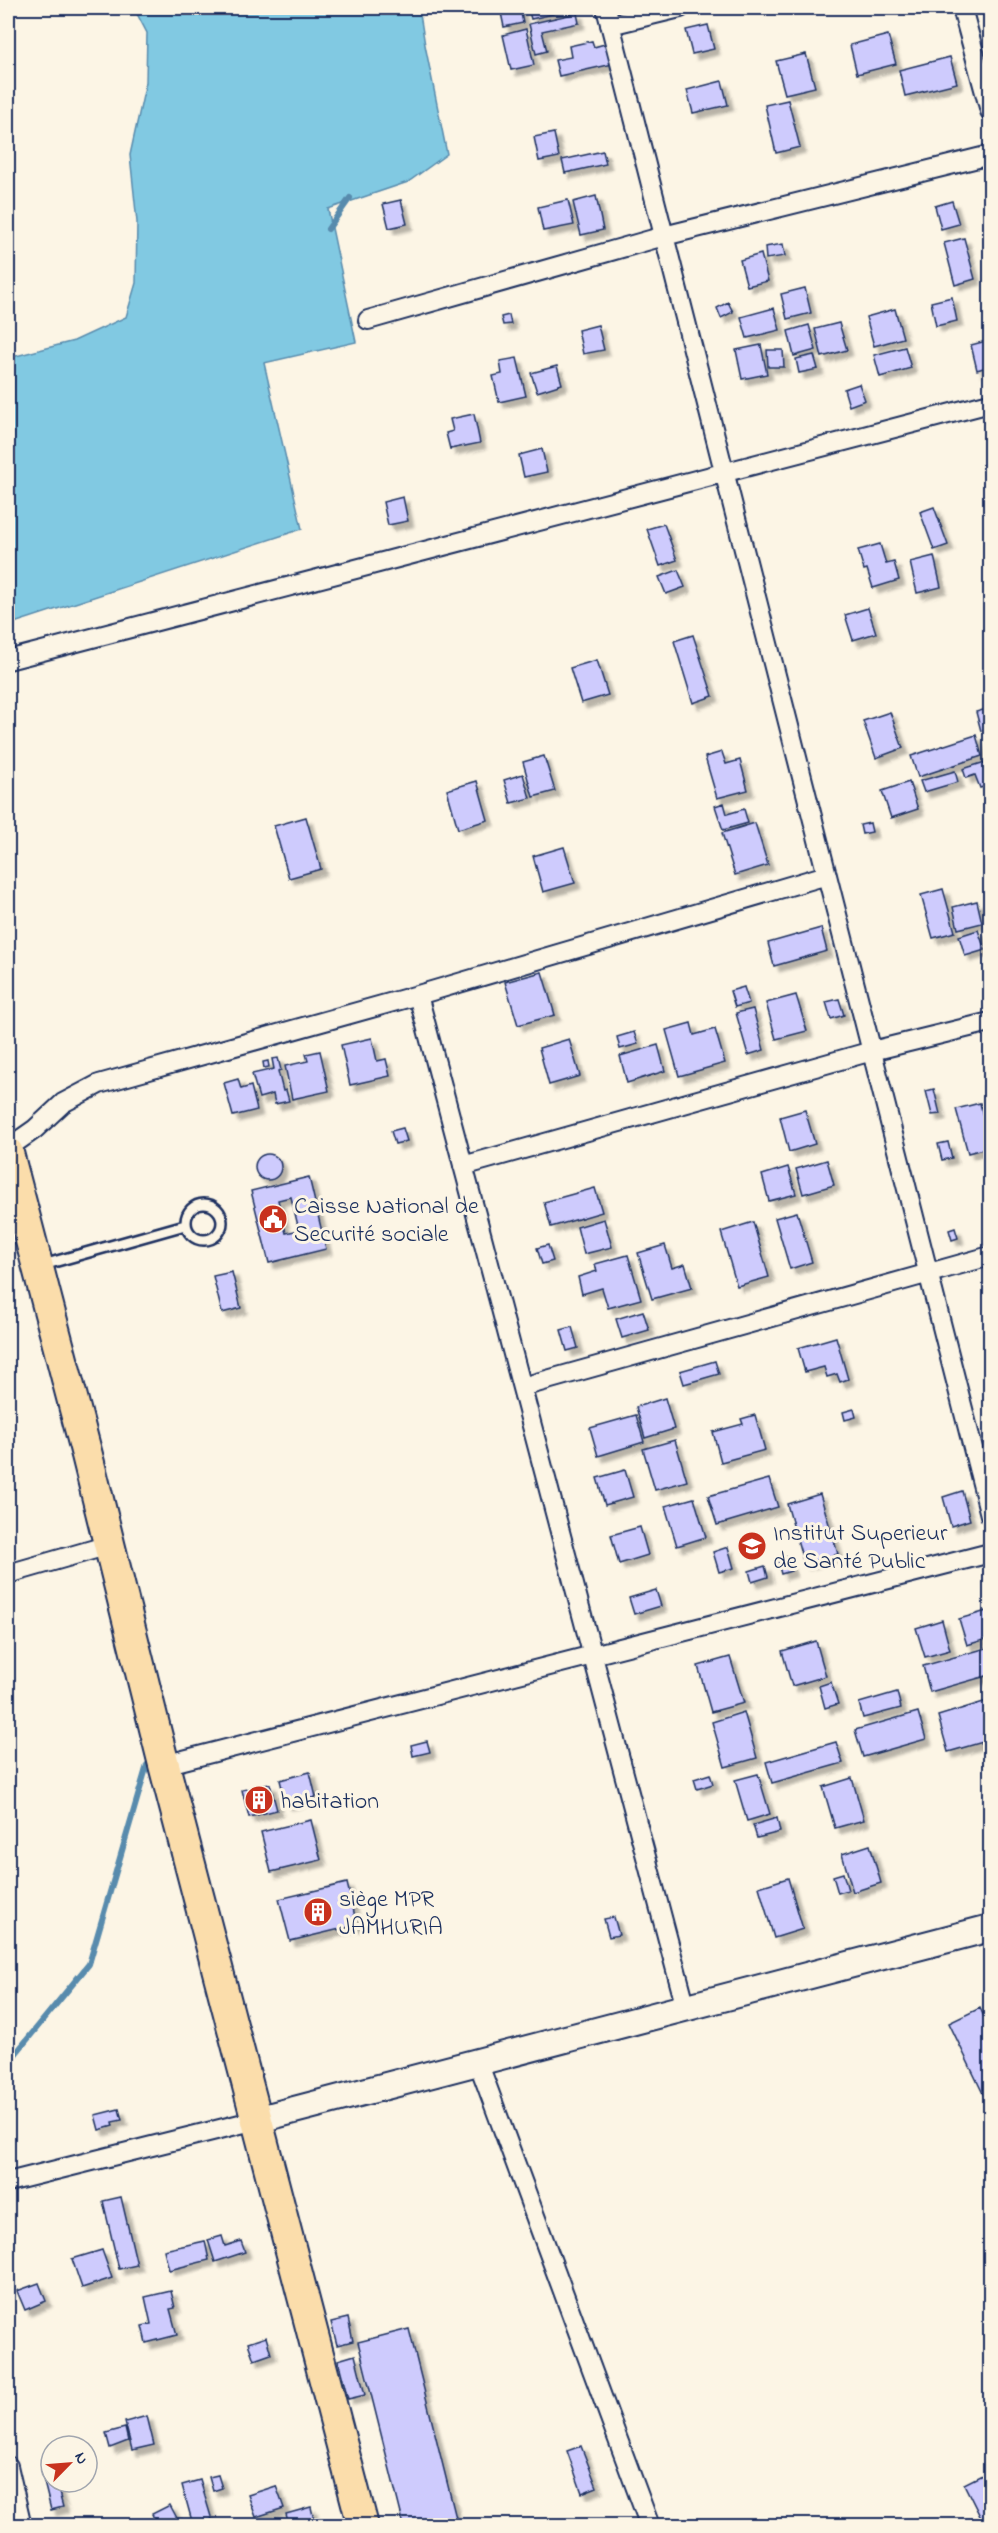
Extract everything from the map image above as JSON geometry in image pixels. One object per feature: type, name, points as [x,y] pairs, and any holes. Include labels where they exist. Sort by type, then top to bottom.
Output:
[{"type":"highway","points":[[8,1153],[256,2120],[363,2526]]},
{"type":"main road","points":[[256,2120],[990,1928]]},
{"type":"street","points":[[681,8],[608,16],[929,1273],[986,1481],[990,1515]]},
{"type":"street","points":[[962,8],[990,111]]},
{"type":"street","points":[[368,320],[664,236],[990,155]]},
{"type":"street","points":[[8,660],[990,403]]},
{"type":"street","points":[[8,1148],[35,1129],[63,1103],[99,1084],[418,995],[827,875]]},
{"type":"street","points":[[418,995],[686,2008]]},
{"type":"street","points":[[463,1167],[872,1051],[990,1023]]},
{"type":"street","points":[[522,1387],[990,1256]]},
{"type":"street","points":[[8,1574],[109,1545]]},
{"type":"street","points":[[164,1764],[990,1552]]},
{"type":"street","points":[[478,2062],[650,2526]]},
{"type":"street","points":[[8,2182],[256,2120]]},
{"type":"street","points":[[8,2466],[22,2526]]},
{"type":"lane","points":[[204,1203],[214,1206],[220,1214],[222,1225],[218,1234],[209,1240],[199,1240],[190,1234],[185,1225],[187,1214],[194,1206],[204,1203]]},
{"type":"lane","points":[[38,1267],[68,1256],[185,1225]]},
{"type":"water","points":[[134,8],[419,8],[447,154],[408,182],[328,209],[356,342],[264,363],[302,529],[8,625],[8,358],[74,341],[126,317],[136,283],[137,222],[130,155],[146,82],[147,33]]},
{"type":"building","points":[[500,8],[520,8],[523,23],[504,27]]},
{"type":"building","points":[[528,8],[552,8],[553,14],[531,19]]},
{"type":"building","points":[[577,13],[579,23],[542,31],[547,51],[536,54],[529,24]]},
{"type":"building","points":[[708,25],[714,49],[692,54],[686,30]]},
{"type":"building","points":[[526,29],[534,65],[511,70],[503,35]]},
{"type":"building","points":[[888,35],[896,64],[857,74],[850,45]]},
{"type":"building","points":[[592,41],[594,47],[608,43],[613,64],[559,76],[555,60],[571,57],[569,46]]},
{"type":"building","points":[[806,54],[815,87],[785,94],[776,61]]},
{"type":"building","points":[[950,57],[957,83],[905,96],[899,70]]},
{"type":"building","points":[[722,81],[728,105],[693,113],[687,90]]},
{"type":"building","points":[[788,100],[800,147],[776,153],[765,105]]},
{"type":"building","points":[[554,133],[559,157],[539,161],[534,137]]},
{"type":"building","points":[[603,151],[606,164],[565,173],[562,160]]},
{"type":"building","points":[[596,196],[603,230],[581,235],[573,202]]},
{"type":"building","points":[[401,200],[407,224],[389,228],[383,204]]},
{"type":"building","points":[[568,200],[574,225],[543,231],[538,207]]},
{"type":"building","points":[[952,201],[959,224],[941,229],[935,206]]},
{"type":"building","points":[[964,238],[975,279],[955,285],[944,243]]},
{"type":"building","points":[[783,244],[785,256],[766,259],[765,247]]},
{"type":"building","points":[[761,254],[768,281],[747,286],[740,260]]},
{"type":"building","points":[[805,288],[811,313],[787,319],[781,294]]},
{"type":"building","points":[[952,297],[957,321],[936,326],[931,302]]},
{"type":"building","points":[[728,302],[733,312],[721,318],[717,308]]},
{"type":"building","points":[[774,308],[780,330],[747,338],[741,317]]},
{"type":"building","points":[[895,309],[903,338],[874,346],[866,317]]},
{"type":"building","points":[[509,315],[511,324],[503,325],[501,317]]},
{"type":"building","points":[[839,323],[847,350],[822,357],[815,329]]},
{"type":"building","points":[[598,325],[604,350],[583,354],[578,330]]},
{"type":"building","points":[[809,325],[816,350],[794,356],[788,331]]},
{"type":"building","points":[[990,340],[990,366],[977,370],[971,345]]},
{"type":"building","points":[[761,345],[767,374],[742,379],[736,350]]},
{"type":"building","points":[[905,347],[911,368],[880,377],[874,355]]},
{"type":"building","points":[[767,350],[783,350],[784,367],[768,367]]},
{"type":"building","points":[[814,355],[818,369],[799,373],[796,359]]},
{"type":"building","points":[[517,358],[526,396],[499,402],[493,376],[502,374],[500,361]]},
{"type":"building","points":[[557,366],[562,384],[537,392],[531,373]]},
{"type":"building","points":[[859,384],[865,400],[849,406],[844,389]]},
{"type":"building","points":[[474,414],[480,443],[450,449],[446,433],[453,431],[450,419]]},
{"type":"building","points":[[542,449],[547,472],[524,477],[519,455]]},
{"type":"building","points":[[403,497],[408,521],[388,525],[383,502]]},
{"type":"building","points":[[934,507],[948,545],[934,550],[920,512]]},
{"type":"building","points":[[664,524],[677,560],[660,566],[647,529]]},
{"type":"building","points":[[990,540],[990,567],[984,542]]},
{"type":"building","points":[[880,544],[886,564],[894,562],[899,580],[873,588],[858,550]]},
{"type":"building","points":[[934,556],[941,587],[917,593],[910,562]]},
{"type":"building","points":[[678,570],[685,587],[666,594],[659,577]]},
{"type":"building","points":[[868,608],[876,633],[853,640],[845,615]]},
{"type":"building","points":[[693,635],[713,696],[693,703],[674,641]]},
{"type":"building","points":[[597,660],[608,695],[581,703],[570,668]]},
{"type":"building","points":[[990,708],[990,728],[981,731],[976,712]]},
{"type":"building","points":[[890,712],[903,748],[876,758],[863,721]]},
{"type":"building","points":[[976,735],[982,756],[918,777],[911,756]]},
{"type":"building","points":[[722,752],[726,764],[740,760],[748,790],[717,798],[705,757]]},
{"type":"building","points":[[544,756],[555,791],[533,797],[523,762]]},
{"type":"building","points":[[985,762],[990,785],[980,788],[975,775],[966,778],[963,769]]},
{"type":"building","points":[[955,771],[958,782],[924,792],[920,781]]},
{"type":"building","points":[[523,774],[530,798],[511,803],[504,780]]},
{"type":"building","points":[[477,781],[488,820],[458,829],[447,790]]},
{"type":"building","points":[[909,782],[918,809],[891,818],[882,791]]},
{"type":"building","points":[[724,803],[727,814],[744,809],[748,823],[723,830],[715,806]]},
{"type":"building","points":[[306,817],[321,869],[289,878],[274,826]]},
{"type":"building","points":[[755,823],[768,865],[735,875],[722,833]]},
{"type":"building","points":[[870,823],[872,832],[862,834],[860,825]]},
{"type":"building","points":[[564,847],[575,883],[543,892],[533,856]]},
{"type":"building","points":[[943,889],[955,932],[933,938],[921,895]]},
{"type":"building","points":[[977,901],[982,923],[958,929],[953,907]]},
{"type":"building","points":[[821,928],[827,951],[774,966],[768,943]]},
{"type":"building","points":[[978,930],[985,950],[965,956],[959,936]]},
{"type":"building","points":[[542,972],[555,1015],[518,1025],[505,982]]},
{"type":"building","points":[[744,987],[749,1003],[735,1007],[730,991]]},
{"type":"building","points":[[796,995],[807,1031],[776,1039],[766,1003]]},
{"type":"building","points":[[839,999],[844,1015],[831,1019],[826,1002]]},
{"type":"building","points":[[753,1009],[764,1050],[748,1055],[736,1013]]},
{"type":"building","points":[[691,1023],[694,1035],[715,1029],[725,1063],[679,1076],[666,1030]]},
{"type":"building","points":[[634,1032],[638,1044],[620,1049],[617,1037]]},
{"type":"building","points":[[372,1038],[377,1061],[386,1059],[390,1076],[350,1085],[341,1045]]},
{"type":"building","points":[[569,1039],[580,1076],[549,1085],[539,1048]]},
{"type":"building","points":[[658,1045],[665,1071],[627,1083],[620,1056]]},
{"type":"building","points":[[320,1051],[329,1091],[292,1099],[285,1066],[308,1061],[306,1054]]},
{"type":"building","points":[[278,1058],[281,1070],[278,1071],[283,1091],[286,1090],[289,1101],[275,1104],[273,1094],[259,1098],[252,1074],[274,1069],[272,1059]]},
{"type":"building","points":[[268,1061],[269,1067],[264,1068],[263,1062]]},
{"type":"building","points":[[238,1079],[241,1089],[251,1086],[257,1110],[233,1116],[224,1083]]},
{"type":"building","points":[[934,1089],[940,1114],[932,1115],[926,1091]]},
{"type":"building","points":[[980,1103],[990,1147],[968,1153],[956,1109]]},
{"type":"building","points":[[805,1110],[815,1144],[789,1152],[780,1117]]},
{"type":"building","points":[[403,1128],[407,1141],[395,1144],[391,1131]]},
{"type":"building","points":[[948,1142],[952,1158],[942,1160],[938,1144]]},
{"type":"building","points":[[268,1154],[277,1158],[281,1167],[277,1176],[268,1180],[259,1176],[255,1167],[259,1158]]},
{"type":"building","points":[[827,1160],[834,1185],[803,1194],[796,1169]]},
{"type":"building","points":[[788,1167],[796,1194],[769,1201],[762,1175]]},
{"type":"building","points":[[309,1177],[326,1249],[269,1263],[251,1191]],"holes":[[[291,1197],[299,1230],[286,1233],[278,1200]]]},
{"type":"building","points":[[595,1188],[602,1212],[551,1227],[544,1202]]},
{"type":"building","points":[[797,1212],[812,1262],[790,1269],[775,1218]]},
{"type":"building","points":[[604,1219],[612,1247],[584,1254],[577,1227]]},
{"type":"building","points":[[753,1222],[769,1277],[737,1286],[721,1232]]},
{"type":"building","points":[[955,1228],[958,1238],[952,1240],[949,1230]]},
{"type":"building","points":[[548,1245],[553,1261],[542,1264],[537,1248]]},
{"type":"building","points":[[665,1245],[672,1268],[685,1264],[692,1288],[652,1299],[638,1253]]},
{"type":"building","points":[[628,1255],[641,1299],[608,1308],[602,1288],[582,1294],[578,1277],[597,1271],[595,1264]]},
{"type":"building","points":[[232,1272],[241,1308],[222,1313],[213,1276]]},
{"type":"building","points":[[643,1311],[649,1330],[622,1338],[616,1319]]},
{"type":"building","points":[[572,1327],[578,1348],[567,1351],[561,1330]]},
{"type":"building","points":[[836,1337],[848,1379],[840,1382],[837,1374],[827,1377],[824,1367],[805,1372],[798,1348]]},
{"type":"building","points":[[715,1361],[719,1374],[684,1384],[680,1371]]},
{"type":"building","points":[[665,1398],[674,1429],[645,1438],[636,1407]]},
{"type":"building","points":[[854,1409],[856,1417],[845,1420],[843,1412]]},
{"type":"building","points":[[636,1415],[644,1442],[598,1456],[590,1428]]},
{"type":"building","points":[[755,1415],[765,1450],[721,1462],[713,1432],[743,1424],[741,1419]]},
{"type":"building","points":[[675,1440],[687,1481],[655,1490],[643,1449]]},
{"type":"building","points":[[625,1470],[633,1497],[605,1505],[597,1478]]},
{"type":"building","points":[[769,1479],[778,1507],[717,1525],[708,1496]]},
{"type":"building","points":[[962,1491],[970,1520],[951,1526],[943,1497]]},
{"type":"building","points":[[820,1494],[838,1554],[804,1564],[787,1504]]},
{"type":"building","points":[[694,1498],[706,1537],[677,1546],[665,1506]]},
{"type":"building","points":[[640,1527],[648,1555],[619,1564],[611,1535]]},
{"type":"building","points":[[728,1547],[734,1568],[719,1572],[713,1552]]},
{"type":"building","points":[[787,1556],[791,1571],[781,1574],[777,1559]]},
{"type":"building","points":[[765,1566],[768,1577],[752,1582],[749,1571]]},
{"type":"building","points":[[656,1590],[661,1606],[634,1614],[629,1598]]},
{"type":"building","points":[[990,1610],[990,1638],[967,1645],[959,1619]]},
{"type":"building","points":[[942,1620],[950,1650],[925,1657],[916,1628]]},
{"type":"building","points":[[816,1641],[826,1676],[792,1686],[782,1651]]},
{"type":"building","points":[[990,1647],[990,1675],[930,1692],[923,1666]]},
{"type":"building","points":[[730,1657],[744,1703],[711,1712],[698,1666]]},
{"type":"building","points":[[831,1682],[838,1704],[825,1708],[819,1686]]},
{"type":"building","points":[[897,1692],[901,1708],[863,1718],[859,1703]]},
{"type":"building","points":[[990,1700],[990,1740],[948,1752],[938,1716]]},
{"type":"building","points":[[744,1712],[757,1758],[725,1767],[712,1722]]},
{"type":"building","points":[[918,1712],[926,1739],[863,1757],[855,1730]]},
{"type":"building","points":[[427,1741],[430,1752],[413,1756],[411,1745]]},
{"type":"building","points":[[836,1742],[843,1763],[772,1783],[766,1762]]},
{"type":"building","points":[[310,1772],[316,1797],[286,1804],[280,1780]]},
{"type":"building","points":[[710,1774],[713,1784],[697,1789],[694,1779]]},
{"type":"building","points":[[758,1774],[770,1814],[747,1821],[735,1780]]},
{"type":"building","points":[[852,1778],[864,1820],[835,1828],[823,1787]]},
{"type":"building","name":"habitation","points":[[270,1784],[277,1810],[249,1817],[242,1790]]},
{"type":"building","points":[[777,1818],[780,1832],[757,1838],[753,1825]]},
{"type":"building","points":[[311,1820],[321,1860],[271,1872],[261,1832]]},
{"type":"building","points":[[870,1845],[881,1883],[853,1892],[842,1854]]},
{"type":"building","points":[[843,1873],[848,1890],[838,1893],[833,1876]]},
{"type":"building","points":[[788,1878],[803,1929],[774,1938],[759,1887]]},
{"type":"building","name":"siège MPR JAMHURIA","points":[[347,1883],[357,1925],[290,1941],[279,1899]]},
{"type":"building","points":[[614,1917],[619,1935],[609,1937],[604,1919]]},
{"type":"building","points":[[980,2008],[990,2029],[990,2108],[949,2023]]},
{"type":"building","points":[[119,2109],[122,2120],[112,2122],[113,2126],[99,2130],[95,2115]]},
{"type":"building","points":[[121,2197],[137,2265],[119,2269],[103,2201]]},
{"type":"building","points":[[222,2236],[225,2246],[241,2241],[245,2252],[215,2262],[208,2240]]},
{"type":"building","points":[[205,2241],[209,2260],[169,2270],[164,2250]]},
{"type":"building","points":[[102,2250],[112,2278],[82,2288],[72,2259]]},
{"type":"building","points":[[39,2283],[46,2301],[25,2310],[17,2291]]},
{"type":"building","points":[[171,2291],[175,2308],[170,2309],[177,2335],[146,2343],[142,2326],[151,2324],[145,2297]]},
{"type":"building","points":[[348,2318],[353,2341],[337,2345],[331,2322]]},
{"type":"building","points":[[409,2329],[458,2526],[404,2526],[358,2342]]},
{"type":"building","points":[[266,2337],[271,2354],[254,2360],[248,2343]]},
{"type":"building","points":[[355,2355],[365,2395],[348,2399],[338,2360]]},
{"type":"building","points":[[147,2416],[154,2445],[132,2450],[125,2422]]},
{"type":"building","points":[[125,2428],[128,2441],[110,2448],[106,2433]]},
{"type":"building","points":[[581,2446],[597,2487],[582,2493],[567,2451]]},
{"type":"building","points":[[990,2471],[990,2526],[985,2526],[964,2484]]},
{"type":"building","points":[[218,2475],[222,2488],[213,2491],[209,2477]]},
{"type":"building","points":[[200,2480],[212,2520],[193,2525],[182,2485]]},
{"type":"building","points":[[276,2486],[284,2508],[256,2517],[248,2495]]},
{"type":"building","points":[[47,2494],[59,2494],[63,2507],[51,2510]]},
{"type":"building","points":[[170,2505],[178,2520],[157,2525],[152,2514]]},
{"type":"building","points":[[311,2507],[314,2520],[289,2526],[286,2514]]},
{"type":"building","points":[[182,2519],[184,2526],[160,2526],[160,2524]]},
{"type":"waterway","points":[[328,229],[350,198]]},
{"type":"waterway","points":[[8,2063],[89,1964],[147,1765]]},
{"type":"waterway","points":[[8,2517],[10,2526]]},
{"type":"place","name":"Caisse National de Securité sociale","points":[[273,1219]]},
{"type":"place","name":"Institut Superieur de Santé Public","points":[[752,1546]]},
{"type":"place","name":"habitation","points":[[259,1800]]},
{"type":"place","name":"siège MPR JAMHURIA","points":[[318,1912]]}]
